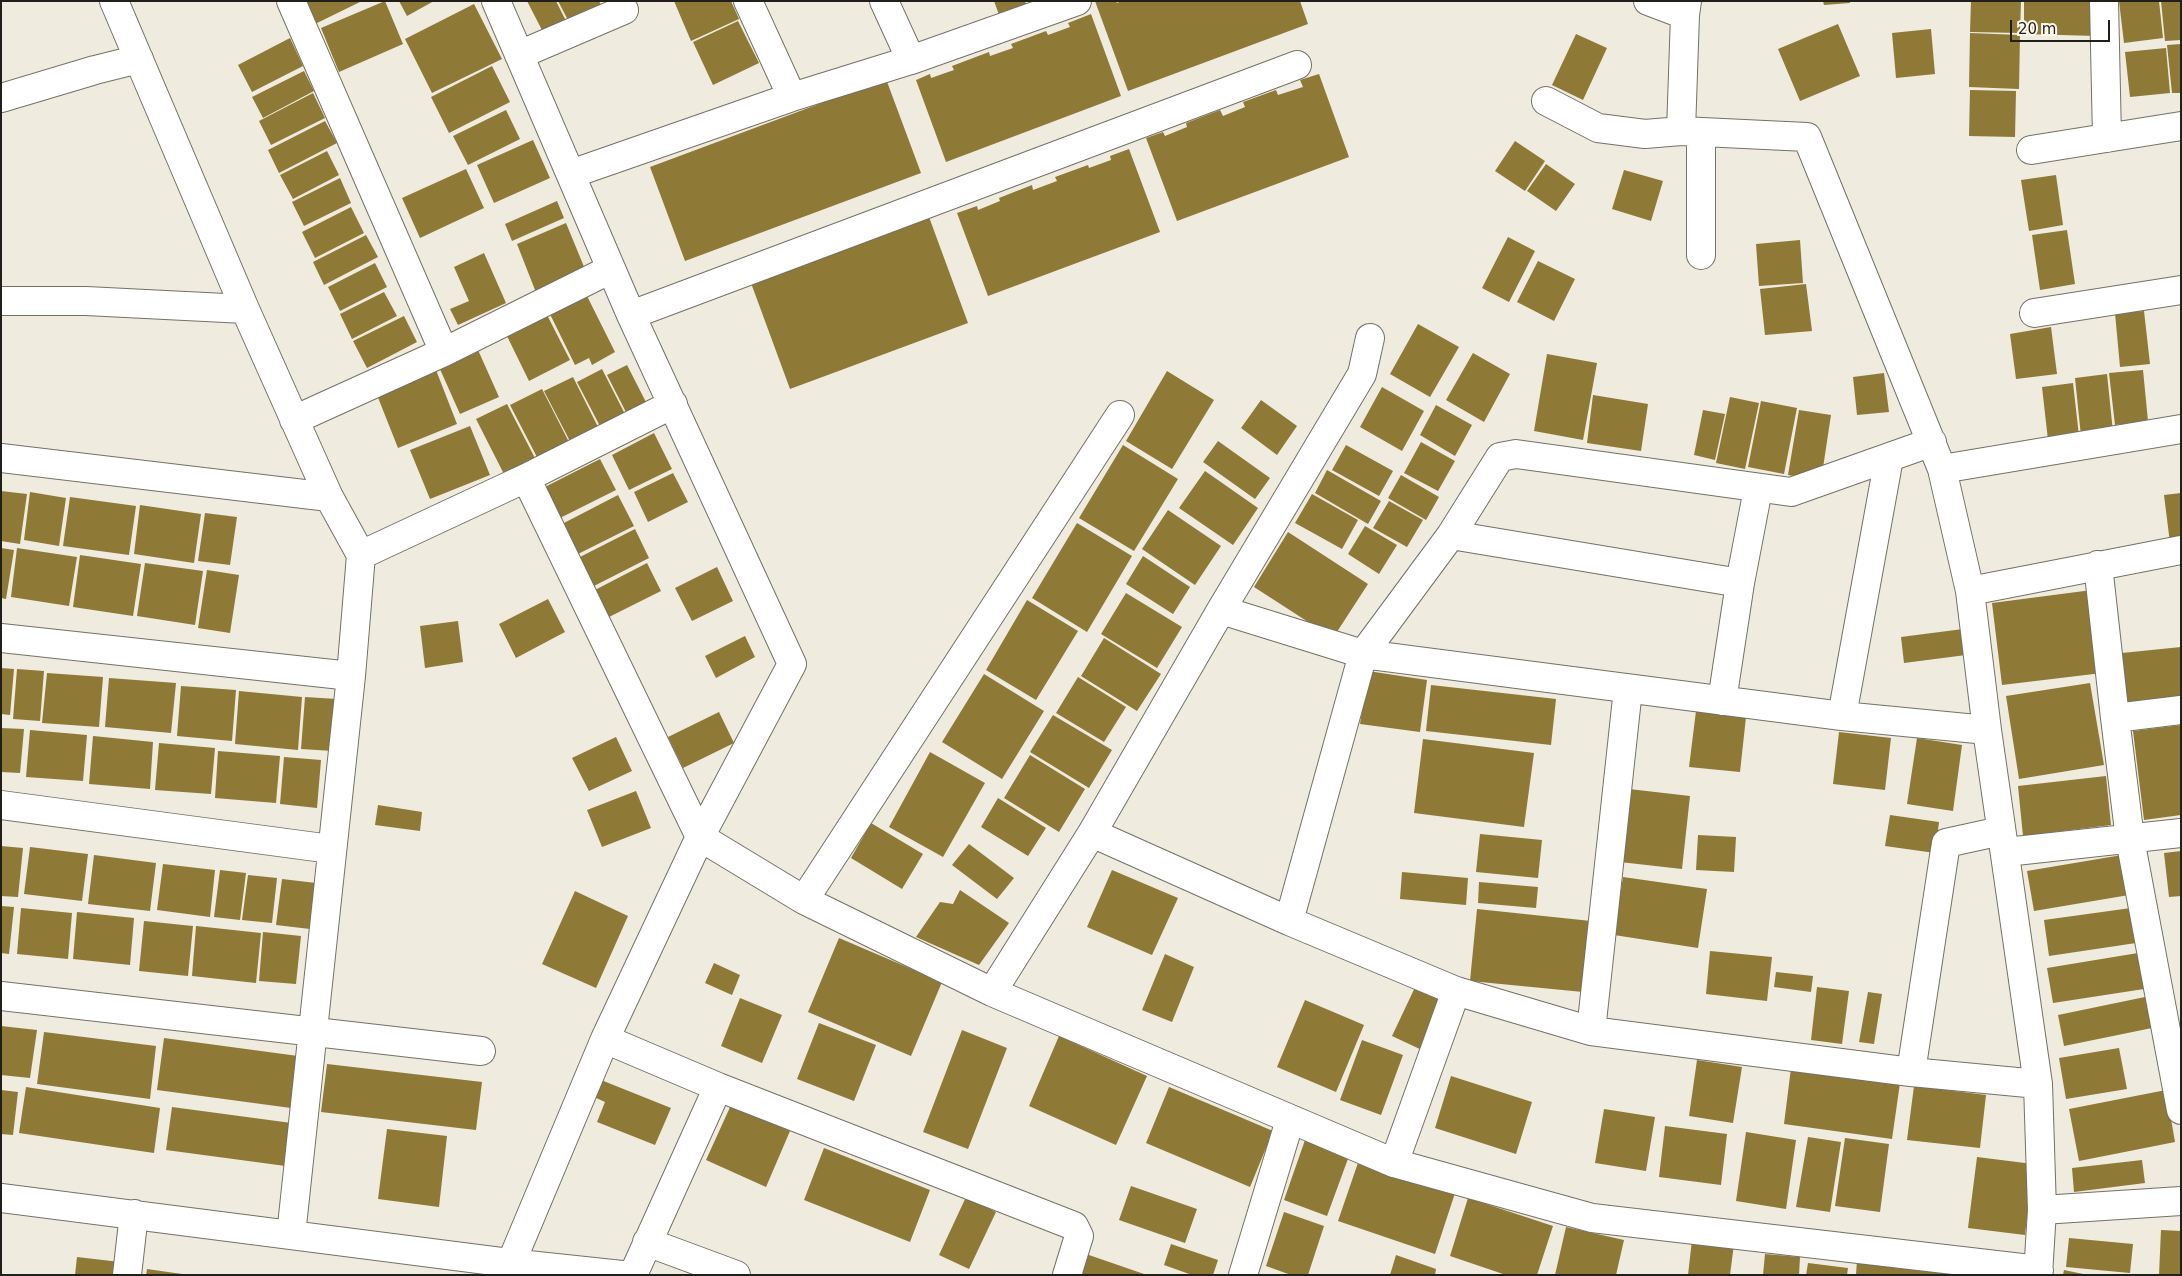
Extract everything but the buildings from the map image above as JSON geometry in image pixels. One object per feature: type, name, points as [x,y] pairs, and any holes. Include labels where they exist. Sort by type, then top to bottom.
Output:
[{"type":"street","points":[[114,1],[294,420],[329,497],[361,555],[351,676],[290,1235]]},
{"type":"street","points":[[291,1],[444,352]]},
{"type":"street","points":[[496,1],[631,315],[792,664],[700,836],[605,1038],[508,1269]]},
{"type":"street","points":[[748,1],[792,97]]},
{"type":"street","points":[[884,1],[911,60]]},
{"type":"street","points":[[571,174],[792,97],[911,60],[1077,1]]},
{"type":"street","points":[[1648,1],[1686,8],[1691,132],[1701,255]]},
{"type":"street","points":[[2104,1],[2107,138]]},
{"type":"street","points":[[519,55],[624,10]]},
{"type":"street","points":[[1,98],[139,59]]},
{"type":"street","points":[[631,315],[1297,65]]},
{"type":"street","points":[[526,478],[700,836],[804,900],[992,992],[1394,1163],[1592,1218],[2039,1273],[2042,1210],[2038,1084],[1987,730],[1970,591],[1942,469],[1807,137],[1691,132],[1645,134],[1598,128],[1546,101]]},
{"type":"street","points":[[2031,150],[2181,126]]},
{"type":"street","points":[[294,420],[444,352],[611,269]]},
{"type":"street","points":[[2034,313],[2181,290]]},
{"type":"street","points":[[1,301],[86,301],[245,309]]},
{"type":"street","points":[[992,992],[1092,833],[1220,610],[1362,374],[1370,338]]},
{"type":"street","points":[[361,555],[526,478],[673,404]]},
{"type":"street","points":[[804,900],[1120,414]]},
{"type":"street","points":[[1942,469],[2181,429]]},
{"type":"street","points":[[1289,921],[1363,654],[1451,535],[1500,457],[1516,454],[1758,489],[1791,492],[1932,442]]},
{"type":"street","points":[[1,458],[329,497]]},
{"type":"street","points":[[1842,716],[1889,458]]},
{"type":"street","points":[[1722,701],[1740,583],[1758,489]]},
{"type":"street","points":[[1451,535],[1740,583]]},
{"type":"street","points":[[1970,591],[2181,550]]},
{"type":"street","points":[[2098,565],[2114,718],[2130,839],[2176,1060],[2181,1110]]},
{"type":"street","points":[[1220,610],[1363,654],[1842,716],[1987,730]]},
{"type":"street","points":[[1,638],[351,676]]},
{"type":"street","points":[[1591,1031],[1628,689]]},
{"type":"street","points":[[2114,718],[2181,710]]},
{"type":"street","points":[[1,805],[331,849]]},
{"type":"street","points":[[1092,833],[1289,921],[1456,991],[1591,1031],[1912,1072],[2038,1084]]},
{"type":"street","points":[[1912,1072],[1946,843],[2130,839],[2181,833]]},
{"type":"street","points":[[1394,1163],[1456,991]]},
{"type":"street","points":[[1,996],[481,1051]]},
{"type":"street","points":[[605,1038],[718,1087],[1074,1226],[1079,1236],[1067,1275]]},
{"type":"street","points":[[633,1275],[718,1087]]},
{"type":"street","points":[[1242,1275],[1290,1120]]},
{"type":"street","points":[[1,1198],[290,1235],[508,1269],[622,1275]]},
{"type":"street","points":[[2042,1210],[2181,1201]]},
{"type":"street","points":[[127,1275],[134,1214]]},
{"type":"street","points":[[647,1242],[736,1275]]}]
